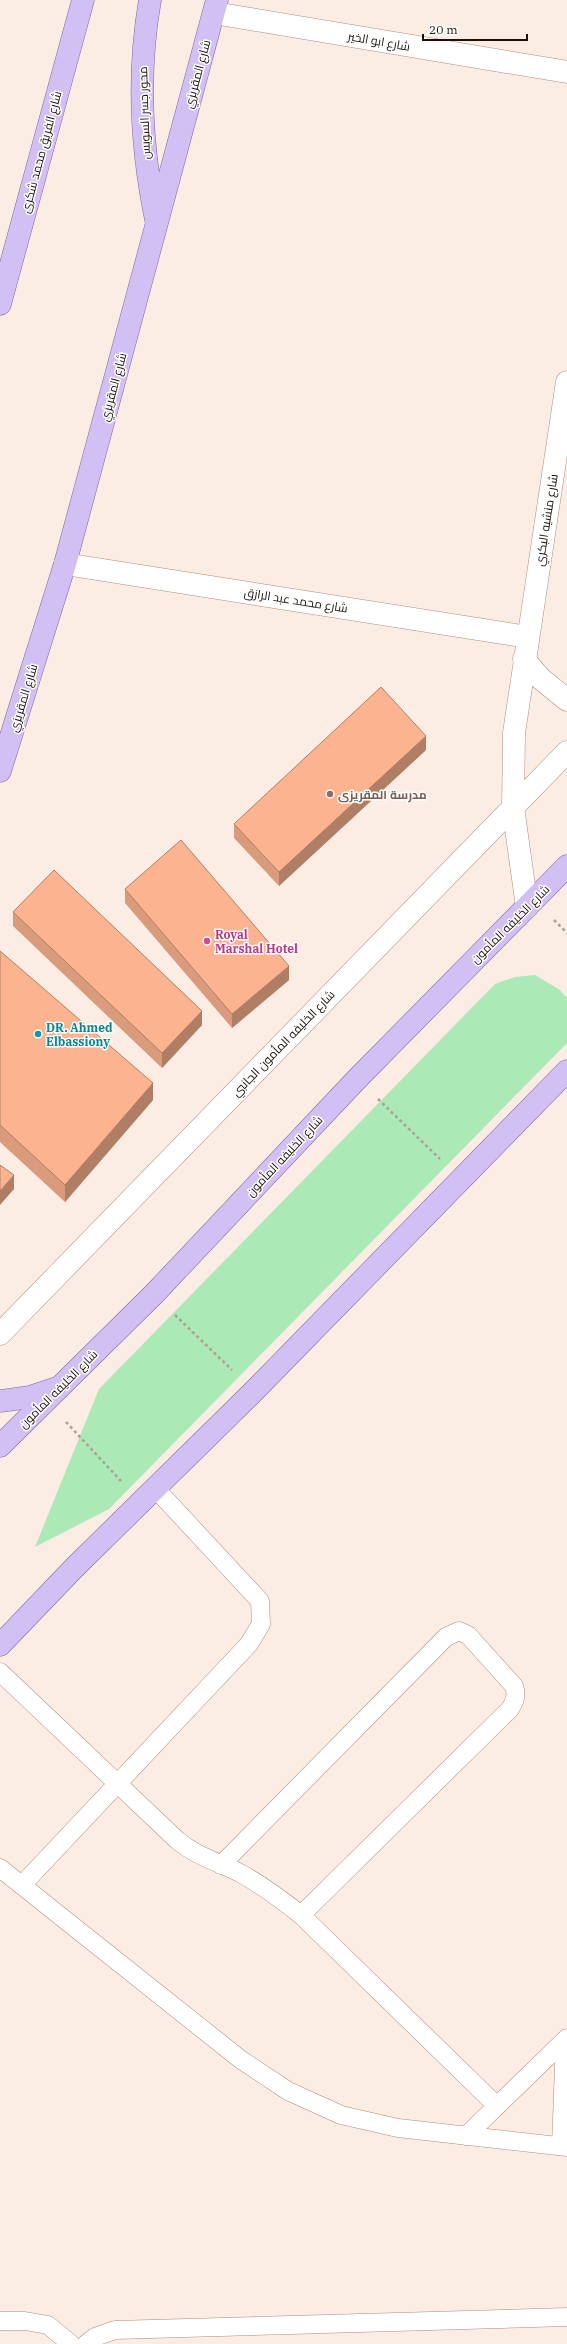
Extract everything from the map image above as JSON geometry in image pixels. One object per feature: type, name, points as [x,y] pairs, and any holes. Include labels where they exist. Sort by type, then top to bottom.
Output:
[{"type":"main road","name":"شارع الفريق محمد شكرى","points":[[0,304],[83,0]]},
{"type":"main road","name":"محور جسر السويس","points":[[150,0],[141,79],[142,132],[147,179],[157,225]]},
{"type":"main road","name":"شارع المقريزي","points":[[0,771],[65,564],[216,7]]},
{"type":"main road","name":"شارع الخليفه المأمون","points":[[0,1446],[154,1294],[357,1079],[567,866]]},
{"type":"main road","points":[[0,1645],[74,1567],[254,1391],[567,1071]]},
{"type":"main road","points":[[0,1401],[52,1394]]},
{"type":"street","name":"شارع ابو الخير","points":[[216,7],[567,72]]},
{"type":"street","name":"شارع منشيه البكري","points":[[527,907],[516,842],[513,807],[514,733],[567,382]]},
{"type":"street","name":"شارع محمد عبد الرازق","points":[[65,564],[528,637]]},
{"type":"street","points":[[524,659],[540,678],[567,700]]},
{"type":"street","name":"شارع الخليفه المأمون الجانبي","points":[[0,1334],[567,752]]},
{"type":"lane","points":[[22,1885],[248,1644],[261,1624],[260,1601],[148,1495]]},
{"type":"lane","points":[[220,1865],[446,1637],[459,1631],[468,1635],[514,1686],[516,1694],[510,1709],[301,1915]]},
{"type":"lane","points":[[0,1672],[188,1849],[238,1872],[272,1892],[301,1915],[497,2106]]},
{"type":"lane","points":[[0,1868],[240,2059],[288,2092],[342,2115],[398,2128],[564,2146],[566,2039]]},
{"type":"lane","points":[[466,2136],[566,2039]]},
{"type":"lane","points":[[86,2344],[95,2337],[567,2317]]},
{"type":"lane","points":[[0,2321],[25,2321],[48,2325],[71,2344]]},
{"type":"path","points":[[357,1079],[460,1179]]},
{"type":"path","points":[[154,1294],[254,1391]]},
{"type":"path","points":[[52,1394],[148,1495]]},
{"type":"green space","points":[[535,975],[560,990],[567,998],[567,1043],[109,1509],[35,1547],[99,1389],[495,984],[515,977]]},
{"type":"building","name":"مدرسة المقريزى","points":[[381,687],[426,736],[279,872],[234,824]]},
{"type":"building","name":"Royal Marshal Hotel","points":[[181,840],[289,966],[232,1014],[125,889]]},
{"type":"building","points":[[54,870],[202,1011],[162,1053],[13,912]]},
{"type":"building","name":"DR. Ahmed Elbassiony","points":[[0,951],[153,1083],[65,1185],[0,1125]]},
{"type":"building","points":[[0,1165],[14,1175],[0,1191]]},
{"type":"place","name":"مدرسة المقريزى","points":[[330,794]]},
{"type":"place","name":"Royal Marshal Hotel","points":[[207,941]]},
{"type":"place","name":"DR. Ahmed Elbassiony","points":[[38,1034]]}]
